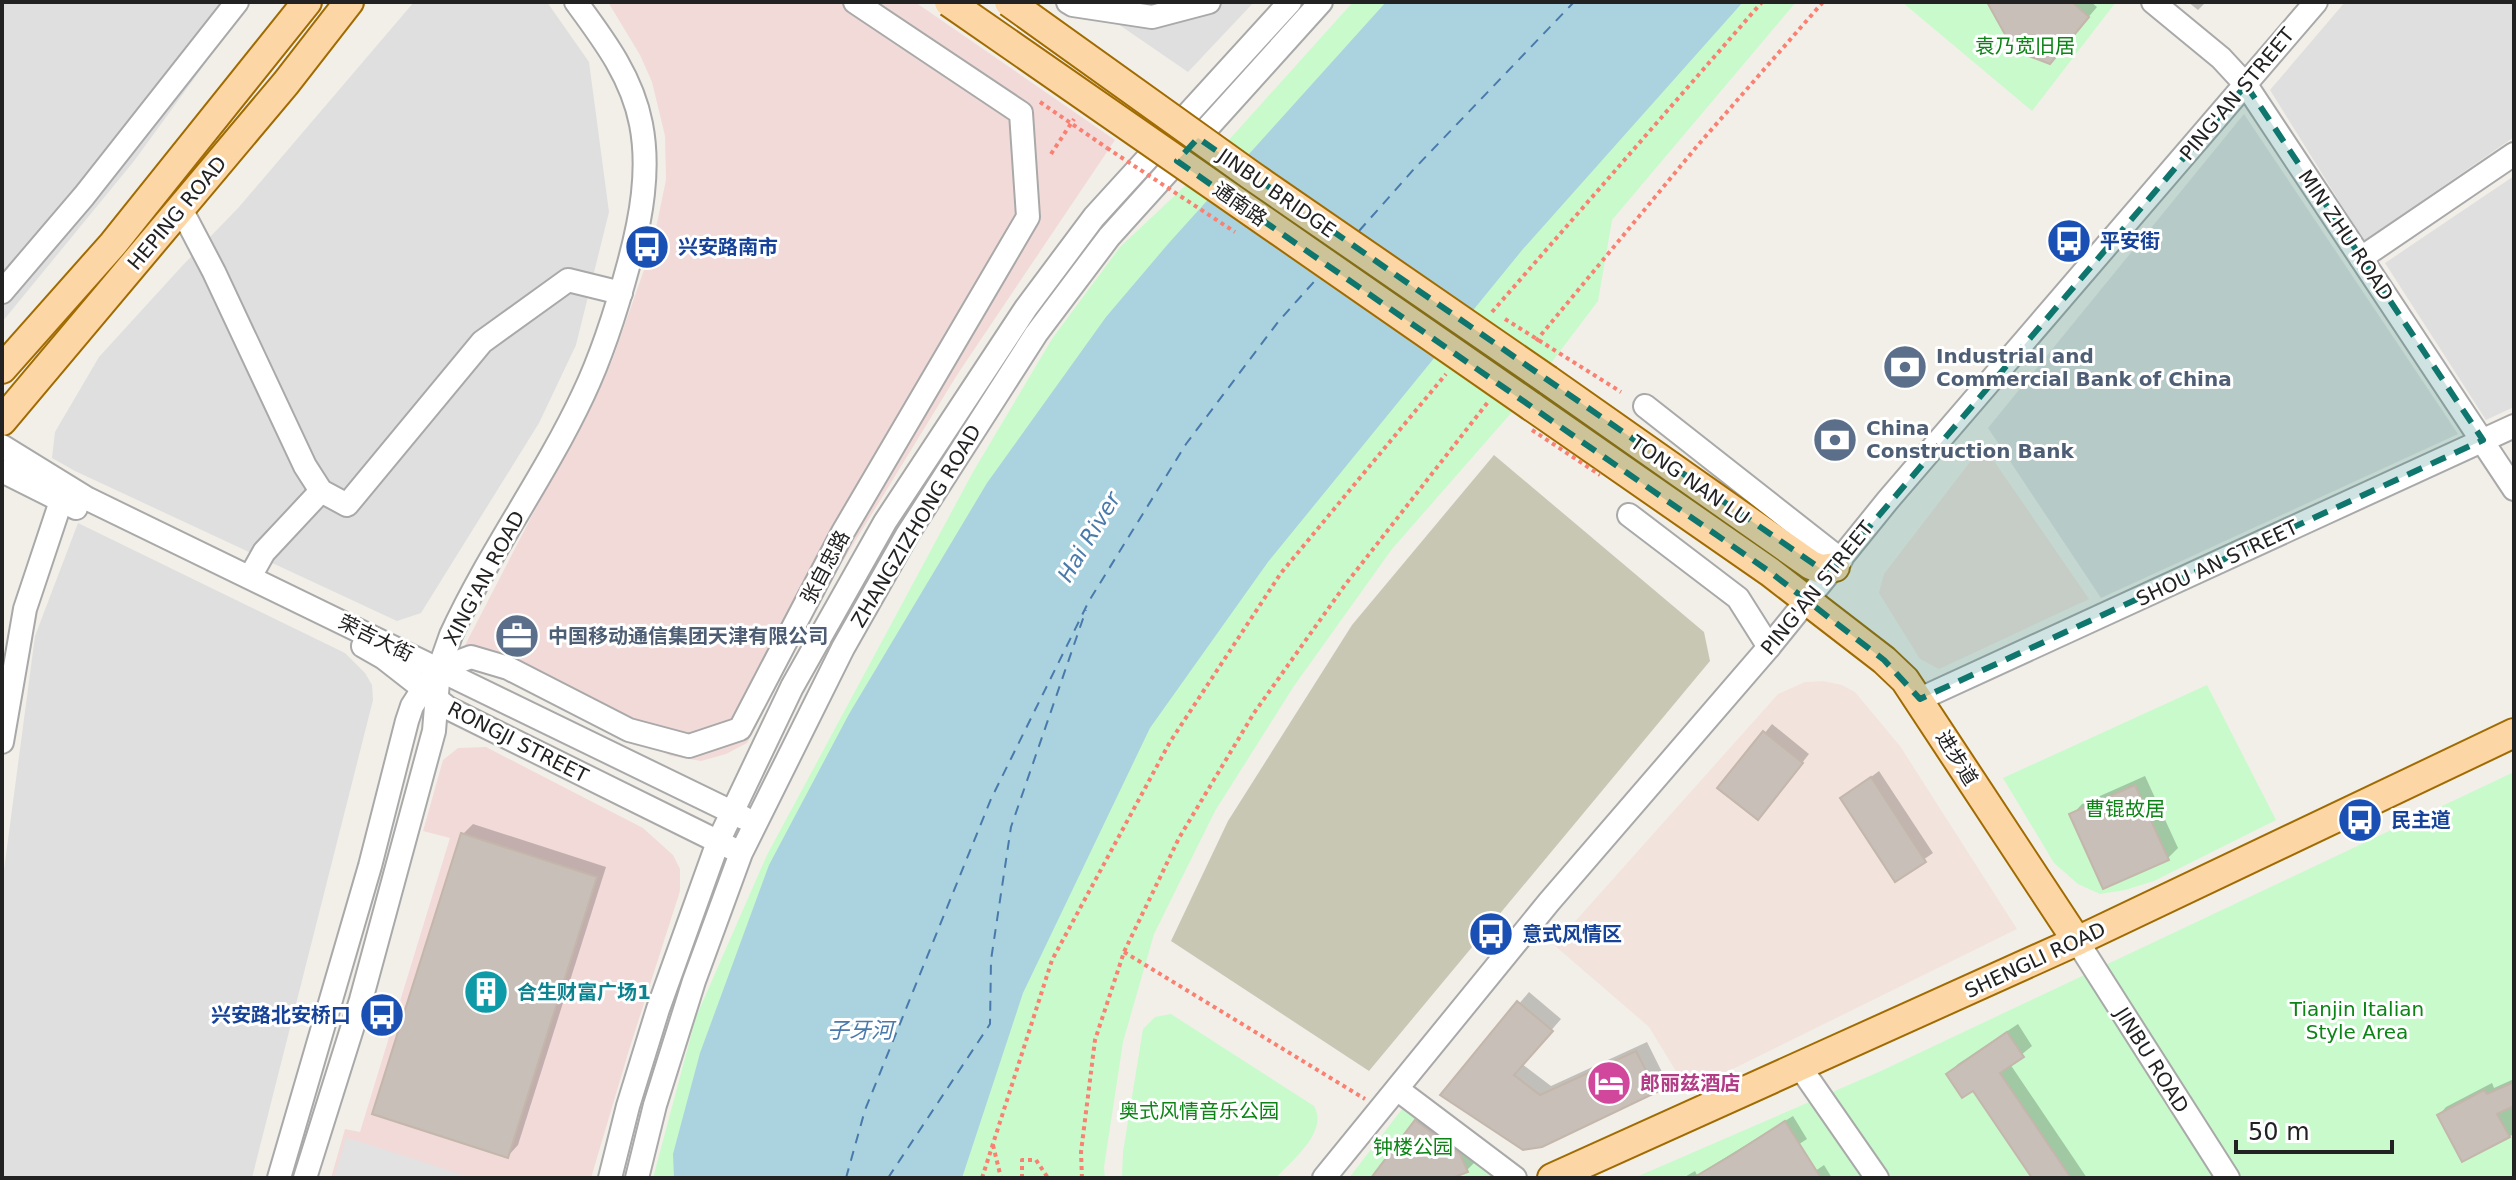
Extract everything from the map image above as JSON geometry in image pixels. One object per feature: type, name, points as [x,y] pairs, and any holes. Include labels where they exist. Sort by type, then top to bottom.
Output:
[{"type":"main road","name":"HEPING ROAD","points":[[2,369],[113,244],[307,2]]},
{"type":"main road","name":"HEPING ROAD","points":[[2,421],[181,209],[349,2]]},
{"type":"main road","name":"通南路","points":[[949,2],[1531,406]]},
{"type":"main road","name":"JINBU BRIDGE","points":[[1009,2],[1252,176],[1548,380]]},
{"type":"main road","name":"TONG NAN LU","points":[[1548,380],[1811,565],[1821,569],[1838,564]]},
{"type":"main road","name":"TONG NAN LU","points":[[1531,406],[1808,601]]},
{"type":"main road","name":"进步道","points":[[1808,601],[1905,680],[2077,941]]},
{"type":"main road","name":"SHENGLI ROAD","points":[[1552,1178],[2077,941],[2514,733]]},
{"type":"street","points":[[2,292],[84,196],[237,2]]},
{"type":"street","name":"XING'AN ROAD","points":[[430,694],[460,616],[581,398],[603,347],[637,233],[643,192],[641,126],[634,98],[616,57],[576,2]]},
{"type":"street","points":[[855,2],[1021,113]]},
{"type":"street","points":[[1068,2],[1152,17],[1209,2]]},
{"type":"street","name":"ZHANGZIZHONG ROAD","points":[[610,1178],[658,1009],[718,842],[792,687],[885,522],[1026,308],[1094,217],[1290,2]]},
{"type":"street","name":"ZHANGZIZHONG ROAD","points":[[637,1178],[655,1105],[694,981],[741,853],[843,648],[907,535],[1036,334],[1109,237],[1321,2]]},
{"type":"street","name":"MIN ZHU ROAD","points":[[2153,2],[2221,58],[2246,85],[2514,489]]},
{"type":"street","name":"PING'AN STREET","points":[[1324,1178],[1549,902],[1808,601],[1888,500],[2316,2]]},
{"type":"street","name":"张自忠路","points":[[439,669],[471,657],[496,664],[629,730],[689,746],[740,729],[843,532],[1028,217],[1021,113]]},
{"type":"street","points":[[2361,258],[2514,154]]},
{"type":"street","points":[[181,209],[305,466],[321,491],[347,505],[482,342],[568,280],[621,293]]},
{"type":"street","points":[[1645,406],[1838,564]]},
{"type":"street","name":"SHOU AN STREET","points":[[1920,699],[2514,426]]},
{"type":"street","name":"荣吉大街","points":[[2,446],[88,499],[754,823]]},
{"type":"street","name":"RONGJI STREET","points":[[2,471],[345,636],[384,658],[448,708],[741,853]]},
{"type":"street","points":[[250,577],[264,552],[321,491]]},
{"type":"street","points":[[2,742],[25,609],[61,501]]},
{"type":"street","points":[[1629,515],[1738,598],[1769,647]]},
{"type":"street","points":[[279,1178],[370,866],[407,721],[412,706],[430,694],[434,731],[361,1000],[305,1178]]},
{"type":"street","name":"JINBU ROAD","points":[[2077,941],[2228,1178]]},
{"type":"street","points":[[1800,1067],[1877,1178]]},
{"type":"street","points":[[1397,1089],[1515,1178]]},
{"type":"path","points":[[1489,316],[1762,2]]},
{"type":"path","points":[[1529,350],[1698,145],[1823,2]]},
{"type":"path","points":[[1021,113],[1036,99],[1107,148]]},
{"type":"path","points":[[982,1178],[1052,960],[1170,742],[1281,573],[1451,367]]},
{"type":"path","points":[[1082,1178],[1081,1152],[1095,1040],[1124,952],[1179,838],[1254,713],[1345,585],[1490,400]]},
{"type":"path","points":[[1124,952],[1381,1109]]},
{"type":"path","points":[[992,1142],[1001,1178]]},
{"type":"path","points":[[1022,1178],[1022,1160],[1036,1160],[1048,1178]]},
{"type":"highlighted area","points":[[2246,85],[2483,440],[1920,699],[1884,660],[1770,572],[1177,161],[1198,138],[1821,569],[1835,567]]},
{"type":"shaded area","points":[[2,2],[250,2],[134,161],[2,322]]},
{"type":"shaded area","points":[[414,2],[547,2],[589,62],[609,212],[576,345],[539,423],[421,613],[397,621],[52,458],[55,432],[99,357],[239,207]]},
{"type":"shaded area","points":[[608,2],[915,2],[1115,140],[957,375],[835,574],[747,743],[726,754],[701,761],[671,756],[462,651],[612,361],[652,247],[666,180],[665,136],[652,82],[640,55]]},
{"type":"shaded area","points":[[1086,2],[1254,2],[1188,72]]},
{"type":"shaded area","points":[[2345,2],[2514,2],[2514,137],[2364,241],[2270,90]]},
{"type":"shaded area","points":[[2244,114],[2458,434],[2101,598],[1988,428]]},
{"type":"shaded area","points":[[2514,176],[2514,407],[2486,420],[2385,263]]},
{"type":"shaded area","points":[[1983,445],[2089,599],[1939,669],[1920,659],[1879,593],[1884,574]]},
{"type":"shaded area","points":[[1494,455],[1704,632],[1710,661],[1369,1071],[1171,941],[1228,821],[1352,625]]},
{"type":"shaded area","points":[[78,523],[345,653],[372,685],[373,700],[252,1178],[2,1178],[2,885],[35,636]]},
{"type":"shaded area","points":[[1823,681],[1855,692],[1900,746],[2017,929],[1688,1091],[1649,1027],[1554,945],[1778,694],[1805,682]]},
{"type":"shaded area","points":[[486,747],[643,828],[673,855],[680,869],[680,891],[591,1178],[331,1178],[345,1129],[360,1132],[450,838],[423,831],[443,760],[458,748]]},
{"type":"shaded area","points":[[346,1138],[367,1144],[472,1178],[334,1178]]},
{"type":"green space","name":"子牙河","points":[[1353,2],[1796,2],[1612,220],[1598,301],[1526,396],[1392,549],[1294,686],[1215,811],[1154,934],[1123,1042],[1104,1167],[1105,1178],[653,1178],[696,1017],[767,855],[973,472],[1052,339],[1120,247],[1201,171]]},
{"type":"green space","name":"袁乃宽旧居","points":[[1902,2],[2116,2],[2032,111]]},
{"type":"green space","name":"曹锟故居","points":[[2207,685],[2276,820],[2154,881],[2100,894],[2078,884],[2054,863],[2003,778]]},
{"type":"green space","name":"Tianjin Italian Style Area","points":[[2514,772],[2514,1178],[1634,1178],[1881,1071]]},
{"type":"green space","name":"奥式风情音乐公园","points":[[1171,1014],[1314,1106],[1317,1126],[1313,1135],[1276,1178],[1122,1178],[1123,1152],[1143,1029],[1155,1017]]},
{"type":"green space","name":"钟楼公园","points":[[1406,1104],[1503,1178],[1349,1178]]},
{"type":"water","name":"子牙河","points":[[1386,2],[1743,2],[1523,249],[1268,562],[1150,728],[1023,993],[962,1178],[674,1178],[673,1154],[700,1053],[769,865],[849,714],[987,483],[1106,317]]},
{"type":"building","points":[[1987,2],[2072,2],[2089,17],[2050,64],[2021,53],[2011,45]]},
{"type":"building","points":[[1763,731],[1803,763],[1758,820],[1717,788]]},
{"type":"building","points":[[1871,777],[1926,862],[1895,882],[1840,798]]},
{"type":"building","points":[[2135,785],[2169,860],[2103,889],[2069,814]]},
{"type":"building","name":"合生财富广场1","points":[[461,833],[597,877],[508,1158],[372,1114]]},
{"type":"building","name":"郎丽兹酒店","points":[[1517,1001],[1553,1031],[1514,1075],[1540,1095],[1636,1051],[1657,1092],[1542,1147],[1523,1150],[1440,1095]]},
{"type":"building","points":[[2007,1032],[2024,1057],[2000,1073],[2071,1178],[2032,1178],[1973,1091],[1962,1098],[1946,1074]]},
{"type":"building","points":[[2514,1082],[2514,1106],[2497,1114],[2510,1137],[2462,1162],[2437,1115],[2484,1090],[2487,1094]]},
{"type":"building","points":[[1415,1120],[1460,1154],[1468,1172],[1452,1178],[1371,1178]]},
{"type":"building","points":[[1785,1121],[1821,1178],[1693,1178],[1732,1155]]},
{"type":"ferry route","points":[[1359,231],[1574,2]]},
{"type":"ferry route","points":[[846,1178],[865,1110],[991,799],[1089,601],[1186,444],[1278,322],[1320,275]]},
{"type":"ferry route","points":[[888,1178],[990,1024],[991,960],[1011,827],[1086,610]]},
{"type":"place","name":"平安街","points":[[2069,241]]},
{"type":"place","name":"兴安路南市","points":[[647,247]]},
{"type":"place","name":"Industrial and Commercial Bank of China","points":[[1905,367]]},
{"type":"place","name":"China Construction Bank","points":[[1835,440]]},
{"type":"place","name":"中国移动通信集团天津有限公司","points":[[517,636]]},
{"type":"place","name":"民主道","points":[[2360,820]]},
{"type":"place","name":"意式风情区","points":[[1491,934]]},
{"type":"place","name":"合生财富广场1","points":[[486,992]]},
{"type":"place","name":"兴安路北安桥口","points":[[382,1015]]},
{"type":"place","name":"郎丽兹酒店","points":[[1609,1083]]},
{"type":"water label","name":"Hai River","points":[[1089,537]]}]
